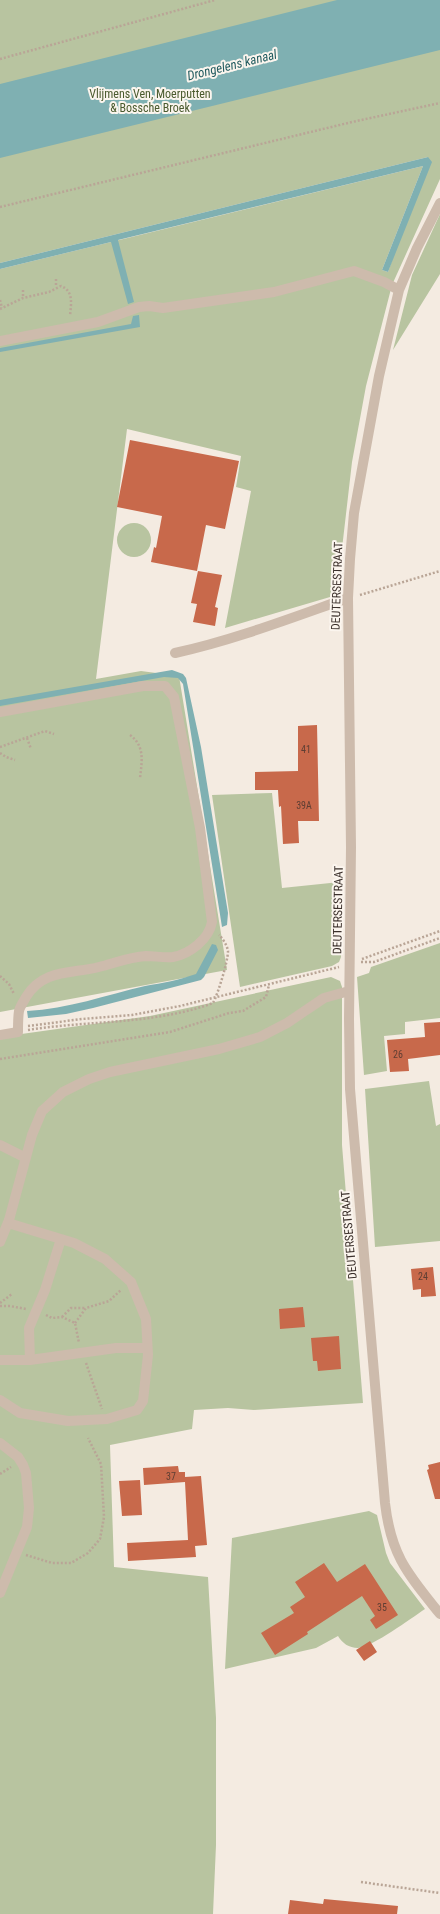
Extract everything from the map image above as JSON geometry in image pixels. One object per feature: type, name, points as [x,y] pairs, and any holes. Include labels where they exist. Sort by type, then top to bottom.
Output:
[{"type":"street","name":"DEUTERSESTRAAT","points":[[440,203],[417,248],[399,290],[379,376],[354,513],[348,598],[351,773],[349,991],[350,1089],[364,1264],[390,1537],[400,1560],[440,1614]]},
{"type":"street","points":[[0,341],[98,322],[139,307],[149,306],[164,308],[191,305],[274,292],[354,272],[384,282],[399,290]]},
{"type":"street","points":[[175,654],[239,636],[348,598]]},
{"type":"street","points":[[0,712],[143,686],[165,686],[174,697],[200,828],[212,922],[208,934],[200,942],[181,955],[173,957],[146,956],[128,958],[99,967],[46,978],[36,984],[19,1010],[18,1030],[0,1035]]},
{"type":"street","points":[[0,1242],[8,1223],[32,1135],[42,1111],[63,1092],[89,1079],[110,1072],[219,1049],[260,1037],[287,1023],[324,998],[349,991]]},
{"type":"street","points":[[0,1145],[26,1158]]},
{"type":"street","points":[[0,1400],[20,1413],[68,1421],[107,1419],[137,1410],[144,1401],[148,1348],[146,1319],[131,1282],[106,1259],[61,1238],[8,1223]]},
{"type":"street","points":[[30,1360],[29,1328],[45,1290],[61,1238]]},
{"type":"street","points":[[0,1360],[30,1360],[116,1348],[148,1348]]},
{"type":"street","points":[[0,1443],[18,1457],[26,1473],[29,1519],[0,1593]]},
{"type":"path","points":[[0,59],[215,0]]},
{"type":"path","points":[[0,207],[344,124],[440,103]]},
{"type":"path","points":[[56,280],[56,287]]},
{"type":"path","points":[[0,300],[1,308],[23,298],[43,294],[56,287],[65,287],[71,296],[70,318],[67,327]]},
{"type":"path","points":[[23,290],[23,298]]},
{"type":"path","points":[[348,598],[440,571]]},
{"type":"path","points":[[0,747],[45,731],[54,734]]},
{"type":"path","points":[[130,735],[137,741],[142,751],[140,778]]},
{"type":"path","points":[[27,738],[31,749]]},
{"type":"path","points":[[0,753],[15,760]]},
{"type":"path","points":[[18,1030],[135,1021],[198,1009],[213,1003],[216,998],[228,951],[224,941],[212,922]]},
{"type":"path","points":[[18,1030],[82,1019],[132,1015],[216,998],[350,963],[440,931]]},
{"type":"path","points":[[350,963],[374,962],[440,938]]},
{"type":"path","points":[[0,976],[9,984],[19,1010]]},
{"type":"path","points":[[0,1059],[170,1032],[229,1013],[243,1011],[266,997],[269,985]]},
{"type":"path","points":[[62,1317],[71,1308],[86,1308],[109,1301],[131,1282]]},
{"type":"path","points":[[0,1303],[12,1294]]},
{"type":"path","points":[[75,1323],[86,1308]]},
{"type":"path","points":[[17,1550],[31,1557],[52,1563],[71,1563],[88,1553],[100,1539],[104,1517],[102,1464],[88,1438]]},
{"type":"path","points":[[361,1882],[440,1893]]},
{"type":"green space","name":"Vlijmens Ven, Moerputten & Bossche Broek","points":[[0,0],[440,0],[440,179],[392,285],[366,386],[352,462],[337,592],[330,597],[225,628],[251,491],[236,487],[241,456],[127,429],[96,679],[141,671],[179,676],[227,970],[0,1012],[0,269],[423,166],[382,270],[388,272],[428,157],[0,263]]},
{"type":"green space","points":[[440,214],[440,274],[393,350],[412,275]]},
{"type":"green space","points":[[134,523],[146,528],[151,540],[146,552],[134,557],[122,552],[117,540],[122,528]]},
{"type":"green space","points":[[272,793],[282,888],[340,882],[341,957],[339,962],[332,966],[240,987],[212,795]]},
{"type":"green space","points":[[440,943],[440,1018],[405,1022],[405,1034],[384,1036],[387,1071],[364,1075],[357,977],[369,973],[371,967]]},
{"type":"green space","points":[[331,977],[340,981],[342,987],[342,1145],[363,1403],[254,1410],[228,1408],[194,1410],[192,1429],[110,1445],[114,1567],[208,1577],[216,1718],[216,1845],[213,1914],[0,1914],[0,1037],[150,1016]]},
{"type":"green space","points":[[429,1081],[436,1126],[440,1124],[440,1241],[375,1247],[365,1089]]},
{"type":"green space","points":[[369,1511],[377,1515],[386,1553],[390,1563],[425,1609],[392,1632],[365,1646],[355,1648],[349,1646],[338,1636],[316,1648],[225,1669],[232,1538]]},
{"type":"water","name":"Drongelens kanaal","points":[[337,0],[440,0],[440,50],[0,158],[0,84]]},
{"type":"water","points":[[428,157],[432,162],[388,272],[382,270],[423,166],[118,240],[134,302],[128,304],[111,242],[0,269],[0,263]]},
{"type":"water","points":[[139,315],[140,327],[0,352],[0,348],[131,324],[133,316]]},
{"type":"water","points":[[172,670],[183,674],[186,678],[201,747],[228,913],[227,925],[222,927],[183,684],[178,678],[164,677],[0,706],[0,700]]},
{"type":"water","points":[[212,944],[216,945],[218,950],[201,980],[66,1014],[28,1018],[27,1011],[72,1005],[145,986],[177,980],[196,974]]},
{"type":"building","points":[[130,440],[239,461],[225,529],[206,525],[197,571],[151,562],[154,547],[156,548],[162,516],[117,507]]},
{"type":"building","points":[[198,571],[222,575],[215,607],[218,608],[215,626],[193,622],[197,604],[191,603]]},
{"type":"building","points":[[317,725],[319,821],[298,821],[299,843],[283,844],[281,806],[279,807],[278,790],[255,790],[255,772],[298,771],[298,726]]},
{"type":"building","points":[[440,1022],[440,1055],[408,1059],[409,1071],[390,1072],[387,1040],[425,1037],[424,1023]]},
{"type":"building","points":[[433,1267],[436,1296],[421,1297],[421,1289],[413,1290],[411,1269]]},
{"type":"building","points":[[303,1307],[305,1327],[280,1329],[279,1309]]},
{"type":"building","points":[[339,1336],[341,1369],[318,1371],[317,1361],[313,1361],[311,1338]]},
{"type":"building","points":[[440,1462],[440,1499],[435,1499],[427,1470],[429,1469],[428,1465]]},
{"type":"building","points":[[178,1466],[179,1472],[185,1472],[185,1477],[201,1476],[207,1545],[195,1546],[196,1557],[128,1561],[127,1543],[188,1540],[185,1482],[144,1485],[143,1468]]},
{"type":"building","points":[[140,1480],[142,1515],[122,1516],[119,1481]]},
{"type":"building","points":[[324,1563],[337,1582],[365,1564],[398,1615],[376,1629],[370,1620],[375,1616],[362,1596],[275,1655],[261,1633],[294,1613],[290,1607],[305,1597],[295,1582]]},
{"type":"building","points":[[370,1641],[377,1652],[364,1661],[356,1650]]},
{"type":"building","points":[[324,1899],[398,1906],[397,1914],[288,1914],[290,1900],[323,1904]]}]
